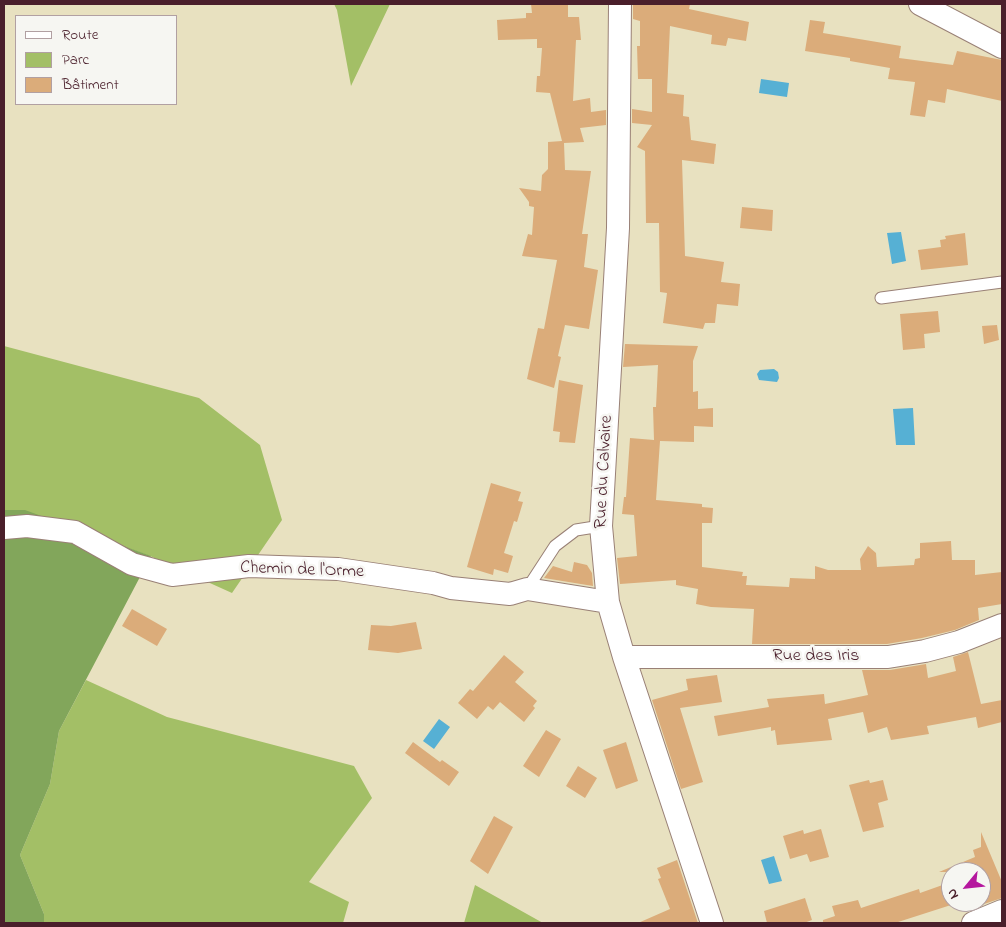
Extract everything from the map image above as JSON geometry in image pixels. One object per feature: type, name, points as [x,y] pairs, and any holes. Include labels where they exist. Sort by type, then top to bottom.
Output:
[{"type":"street","name":"Rue du Calvaire","points":[[620,4],[618,228],[601,526],[608,602],[624,657],[712,923]]},
{"type":"street","points":[[920,4],[1002,47]]},
{"type":"street","name":"Chemin de l'Orme","points":[[4,528],[27,526],[75,532],[132,564],[172,575],[249,566],[338,569],[433,583],[451,588],[510,594],[527,589],[608,602]]},
{"type":"street","name":"Rue des Iris","points":[[624,657],[888,657],[925,651],[959,642],[1002,625]]},
{"type":"street","points":[[973,923],[1002,912]]},
{"type":"lane","points":[[881,298],[1002,282]]},
{"type":"lane","points":[[527,589],[554,546],[576,530],[601,526]]},
{"type":"green space","points":[[334,4],[390,4],[351,86],[337,10]]},
{"type":"green space","points":[[4,346],[199,398],[260,445],[282,520],[232,593],[150,556],[25,511],[4,510]]},
{"type":"green space","points":[[4,510],[25,510],[151,556],[59,731],[50,784],[20,855],[44,914],[44,923],[4,923]]},
{"type":"green space","points":[[86,680],[167,717],[354,766],[372,798],[309,882],[349,902],[343,923],[44,923],[44,914],[20,855],[50,784],[59,731]]},
{"type":"green space","points":[[475,885],[543,923],[464,923]]},
{"type":"water","points":[[761,79],[789,83],[787,97],[759,93]]},
{"type":"water","points":[[901,232],[906,261],[892,264],[887,233]]},
{"type":"water","points":[[774,369],[778,372],[779,378],[777,382],[759,380],[757,374],[760,370]]},
{"type":"water","points":[[913,408],[915,445],[896,445],[893,409]]},
{"type":"water","points":[[439,719],[450,727],[434,749],[423,741]]},
{"type":"water","points":[[774,856],[782,881],[769,884],[761,860]]},
{"type":"building","points":[[531,4],[568,4],[568,17],[579,17],[581,40],[576,40],[573,101],[590,98],[591,112],[606,110],[606,125],[580,128],[584,142],[564,143],[565,170],[591,171],[582,234],[588,234],[584,267],[598,270],[589,329],[565,325],[558,356],[561,357],[554,388],[527,379],[538,328],[544,329],[557,260],[522,256],[528,234],[532,235],[534,207],[529,206],[529,202],[519,188],[541,191],[542,175],[548,169],[548,142],[562,141],[550,93],[536,92],[537,76],[540,76],[542,48],[537,48],[537,39],[498,40],[497,20],[526,18],[526,13],[532,13]]},
{"type":"building","points":[[633,4],[690,4],[689,9],[749,22],[746,41],[728,38],[726,46],[711,44],[712,35],[670,26],[667,93],[684,95],[683,116],[689,117],[691,140],[716,144],[714,164],[682,160],[685,256],[724,262],[721,282],[740,284],[738,306],[717,304],[715,323],[705,323],[703,329],[663,323],[667,293],[660,292],[659,223],[646,223],[645,151],[637,147],[652,125],[632,123],[632,109],[652,112],[652,79],[638,79],[637,46],[640,46],[640,21],[633,19]]},
{"type":"building","points":[[810,20],[825,22],[823,33],[901,46],[899,58],[953,65],[957,51],[1002,60],[1002,101],[947,89],[945,103],[928,100],[925,117],[910,115],[915,82],[888,79],[890,68],[850,61],[850,58],[805,51]]},
{"type":"building","points":[[742,207],[773,210],[772,231],[740,228]]},
{"type":"building","points":[[965,233],[968,265],[921,270],[918,250],[941,247],[940,240],[946,239],[945,236]]},
{"type":"building","points":[[938,311],[940,332],[924,334],[925,348],[903,350],[900,314]]},
{"type":"building","points":[[997,325],[999,340],[984,344],[982,326]]},
{"type":"building","points":[[625,344],[698,346],[693,361],[693,392],[698,391],[698,409],[713,408],[713,427],[694,426],[694,442],[660,441],[656,500],[702,504],[702,507],[713,508],[712,523],[702,523],[702,567],[743,572],[742,576],[747,576],[746,585],[789,587],[790,578],[815,579],[815,566],[828,570],[861,570],[860,559],[868,546],[876,553],[877,567],[914,565],[915,559],[920,558],[920,543],[951,541],[952,560],[975,560],[975,575],[1002,572],[1002,604],[978,608],[979,620],[955,630],[887,644],[752,644],[754,609],[711,607],[696,604],[698,589],[676,585],[676,580],[620,584],[617,558],[637,556],[634,515],[622,514],[624,497],[626,497],[630,438],[654,440],[653,407],[656,407],[658,365],[623,367]]},
{"type":"building","points":[[559,380],[583,385],[575,443],[559,442],[560,432],[553,431]]},
{"type":"building","points":[[491,483],[521,492],[518,501],[523,502],[517,522],[514,521],[504,553],[513,556],[508,573],[494,569],[493,575],[467,567]]},
{"type":"building","points":[[574,562],[587,565],[592,573],[593,586],[544,578],[553,566],[572,572]]},
{"type":"building","points":[[132,609],[167,629],[157,646],[122,626]]},
{"type":"building","points":[[416,622],[422,649],[398,653],[368,650],[371,625],[391,626]]},
{"type":"building","points":[[968,652],[981,704],[1002,700],[1002,722],[978,728],[976,717],[927,726],[929,734],[891,740],[887,727],[868,733],[863,712],[828,719],[832,740],[777,745],[775,730],[771,731],[771,727],[718,736],[714,716],[769,707],[767,699],[824,694],[825,704],[868,695],[862,670],[890,670],[926,664],[928,678],[956,671],[953,657]]},
{"type":"building","points":[[504,655],[524,672],[515,682],[537,701],[533,706],[535,708],[524,722],[500,702],[493,710],[488,706],[477,719],[458,703],[470,689],[473,691]]},
{"type":"building","points":[[717,675],[722,702],[680,708],[703,782],[681,789],[652,700],[688,690],[686,679]]},
{"type":"building","points":[[546,730],[561,739],[539,777],[523,766]]},
{"type":"building","points":[[413,742],[440,762],[442,760],[459,772],[449,786],[405,753]]},
{"type":"building","points":[[626,742],[638,781],[616,789],[603,750]]},
{"type":"building","points":[[578,766],[597,778],[585,798],[566,786]]},
{"type":"building","points":[[869,780],[870,783],[883,780],[888,800],[878,803],[884,827],[863,832],[849,785]]},
{"type":"building","points":[[494,816],[513,827],[488,874],[470,861]]},
{"type":"building","points":[[821,829],[829,857],[810,862],[807,854],[790,859],[783,836],[803,830],[804,834]]},
{"type":"building","points":[[981,832],[1002,882],[1002,898],[991,902],[991,862],[963,862],[975,857],[973,850],[981,847]]},
{"type":"building","points":[[677,860],[698,923],[638,923],[670,909],[658,879],[661,878],[657,868]]},
{"type":"building","points":[[941,886],[941,908],[895,923],[823,923],[823,920],[835,916],[832,906],[858,900],[861,908],[919,889],[920,893]]},
{"type":"building","points":[[805,898],[812,920],[804,923],[767,923],[764,911]]}]
